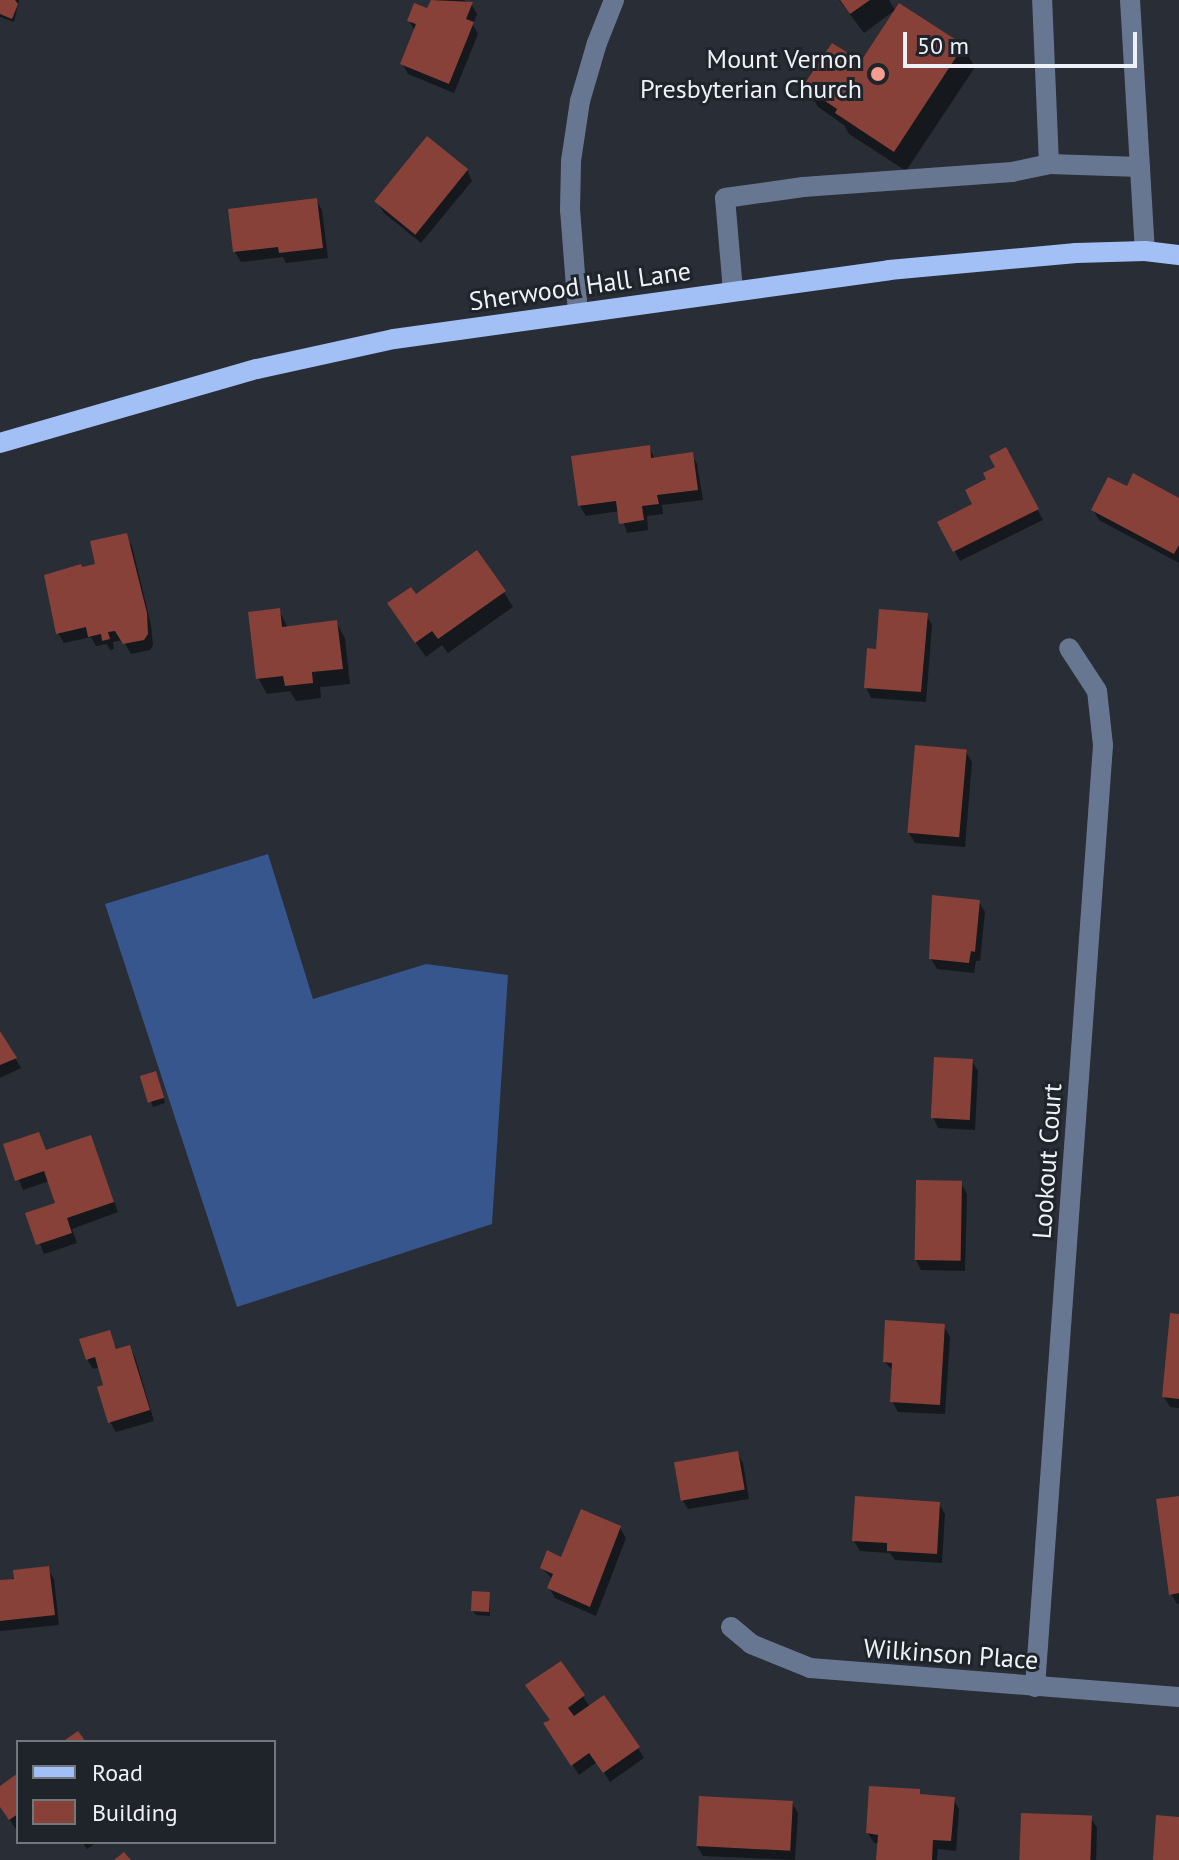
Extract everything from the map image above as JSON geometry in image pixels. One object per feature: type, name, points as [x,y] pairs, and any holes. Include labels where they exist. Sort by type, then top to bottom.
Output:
[{"type":"main road","name":"Sherwood Hall Lane","points":[[0,443],[257,369],[394,339],[889,270],[1076,253],[1145,251],[1179,255]]},
{"type":"street","points":[[578,313],[570,210],[571,161],[580,101],[614,0]]},
{"type":"street","points":[[1042,0],[1049,164]]},
{"type":"street","points":[[1130,0],[1145,251]]},
{"type":"street","points":[[733,291],[725,198],[803,187],[1012,172],[1049,164],[1140,167]]},
{"type":"street","name":"Lookout Court","points":[[1035,1687],[1103,745],[1097,691],[1069,648]]},
{"type":"street","name":"Wilkinson Place","points":[[731,1627],[751,1644],[810,1668],[1179,1697]]},
{"type":"shaded area","points":[[268,854],[313,999],[426,964],[508,975],[492,1224],[237,1307],[105,904]]},
{"type":"building","points":[[0,0],[15,0],[18,4],[12,19],[0,14]]},
{"type":"building","points":[[431,0],[473,2],[466,19],[474,22],[449,84],[400,64],[416,24],[407,21],[414,3],[427,8]]},
{"type":"building","points":[[840,0],[870,0],[850,14]]},
{"type":"building","name":"Mount Vernon Presbyterian Church","points":[[899,3],[964,45],[894,152],[835,113],[837,109],[803,86],[832,43],[861,61]]},
{"type":"building","points":[[427,136],[468,169],[415,235],[374,201]]},
{"type":"building","points":[[317,198],[323,248],[279,253],[278,247],[233,252],[228,209]]},
{"type":"building","points":[[650,445],[651,458],[693,452],[698,490],[657,495],[659,504],[642,506],[644,520],[619,524],[616,501],[578,506],[571,456]]},
{"type":"building","points":[[1006,447],[1039,509],[953,552],[937,522],[972,504],[965,490],[986,479],[983,473],[995,467],[989,456]]},
{"type":"building","points":[[1133,473],[1179,498],[1179,545],[1174,554],[1091,510],[1108,477],[1127,486]]},
{"type":"building","points":[[127,533],[147,613],[148,634],[144,640],[123,644],[115,631],[108,632],[110,639],[102,641],[101,634],[88,637],[86,627],[56,634],[44,575],[81,564],[82,567],[95,564],[90,541]]},
{"type":"building","points":[[477,550],[506,591],[438,639],[432,631],[415,643],[387,603],[411,587],[416,594]]},
{"type":"building","points":[[280,608],[282,627],[337,620],[343,669],[312,672],[313,683],[285,686],[283,676],[256,679],[248,612]]},
{"type":"building","points":[[879,609],[928,613],[921,692],[864,688],[867,648],[876,649]]},
{"type":"building","points":[[915,745],[967,750],[959,837],[907,833]]},
{"type":"building","points":[[932,895],[980,900],[975,952],[971,951],[969,963],[929,959]]},
{"type":"building","points":[[0,1031],[17,1058],[0,1065]]},
{"type":"building","points":[[934,1057],[973,1059],[970,1120],[931,1118]]},
{"type":"building","points":[[156,1071],[164,1098],[148,1103],[140,1076]]},
{"type":"building","points":[[39,1132],[46,1150],[91,1135],[114,1202],[67,1218],[72,1233],[36,1245],[25,1213],[55,1203],[44,1171],[15,1181],[3,1144]]},
{"type":"building","points":[[916,1180],[962,1181],[961,1261],[915,1260]]},
{"type":"building","points":[[1170,1313],[1179,1314],[1179,1399],[1162,1397]]},
{"type":"building","points":[[885,1320],[945,1324],[940,1405],[890,1402],[892,1363],[883,1362]]},
{"type":"building","points":[[110,1330],[116,1349],[130,1345],[150,1410],[108,1423],[97,1387],[103,1385],[95,1357],[86,1360],[79,1339]]},
{"type":"building","points":[[738,1451],[745,1489],[681,1501],[674,1462]]},
{"type":"building","points":[[855,1496],[940,1502],[937,1554],[887,1551],[887,1543],[852,1541]]},
{"type":"building","points":[[1179,1496],[1179,1593],[1169,1595],[1156,1499]]},
{"type":"building","points":[[581,1509],[621,1526],[590,1607],[547,1588],[553,1574],[540,1568],[547,1550],[561,1557]]},
{"type":"building","points":[[49,1566],[55,1615],[0,1621],[0,1580],[14,1579],[13,1570]]},
{"type":"building","points":[[472,1591],[490,1592],[489,1612],[471,1611]]},
{"type":"building","points":[[561,1661],[585,1695],[568,1708],[574,1716],[604,1695],[640,1747],[603,1773],[589,1753],[571,1766],[543,1723],[550,1720],[525,1685]]},
{"type":"building","points":[[78,1731],[85,1740],[65,1740]]},
{"type":"building","points":[[16,1774],[16,1815],[9,1820],[0,1807],[0,1786]]},
{"type":"building","points":[[869,1786],[920,1789],[920,1794],[955,1797],[951,1841],[933,1840],[932,1860],[876,1860],[878,1835],[866,1833]]},
{"type":"building","points":[[699,1796],[793,1801],[790,1851],[696,1846]]},
{"type":"building","points":[[1021,1813],[1092,1815],[1090,1860],[1019,1860]]},
{"type":"building","points":[[1156,1815],[1179,1817],[1179,1860],[1153,1860]]},
{"type":"building","points":[[124,1852],[131,1860],[114,1860]]},
{"type":"place","name":"Mount Vernon Presbyterian Church","points":[[878,74]]}]
